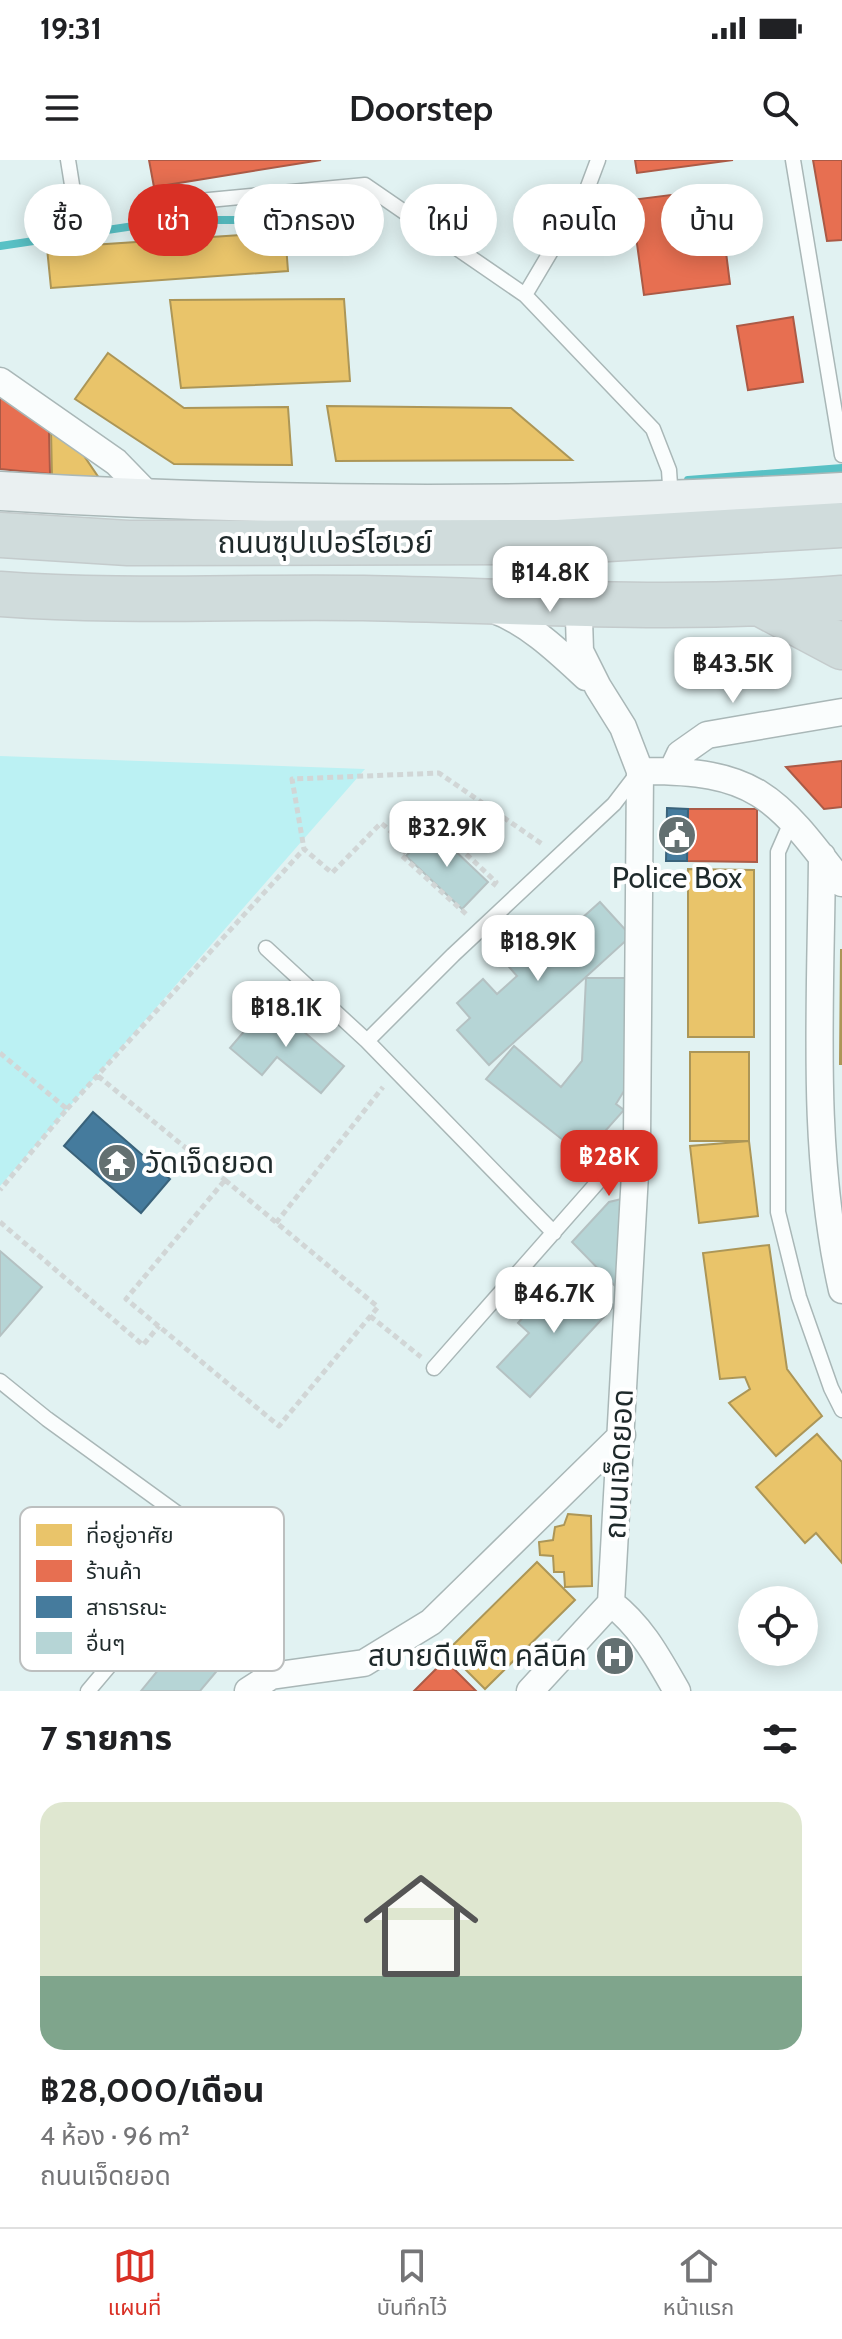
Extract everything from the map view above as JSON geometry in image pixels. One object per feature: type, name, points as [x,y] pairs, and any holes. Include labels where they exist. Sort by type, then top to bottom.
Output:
[{"type":"highway","name":"ถนนซุปเปอร์ไฮเวย์","points":[[0,535],[128,543],[558,542],[842,525]]},
{"type":"highway","name":"ถนนซุปเปอร์ไฮเวย์","points":[[0,594],[78,600],[307,597],[763,605],[842,598]]},
{"type":"highway","points":[[763,605],[842,647]]},
{"type":"main road","points":[[0,491],[153,500],[422,504],[670,486],[842,492]]},
{"type":"street","points":[[0,381],[116,462],[153,500]]},
{"type":"street","name":"ถนนเจ็ดยอด","points":[[466,600],[506,614],[553,646],[598,687]]},
{"type":"street","name":"ถนนเจ็ดยอด","points":[[591,602],[579,619],[580,651],[623,727],[640,771],[637,1138],[611,1603]]},
{"type":"street","points":[[672,771],[680,754],[707,735],[842,712]]},
{"type":"street","points":[[640,771],[708,774],[734,780],[774,803],[792,820],[842,883]]},
{"type":"street","points":[[822,856],[820,1139],[842,1290]]},
{"type":"street","points":[[248,1691],[271,1676],[364,1663],[431,1622],[622,1435]]},
{"type":"street","points":[[530,1691],[611,1603],[630,1618],[645,1637],[677,1691]]},
{"type":"lane","points":[[68,160],[72,184]]},
{"type":"lane","points":[[525,295],[586,192],[598,160]]},
{"type":"lane","points":[[793,160],[842,455]]},
{"type":"lane","points":[[218,199],[365,185],[525,295],[653,429],[670,486]]},
{"type":"lane","points":[[367,1041],[453,955],[614,804],[640,771]]},
{"type":"lane","points":[[792,820],[778,852],[778,1212],[799,1297],[831,1388],[842,1410]]},
{"type":"lane","points":[[266,948],[367,1041],[554,1233]]},
{"type":"lane","points":[[434,1368],[637,1138]]},
{"type":"lane","points":[[0,1381],[169,1507]]},
{"type":"lane","points":[[88,1691],[105,1671]]},
{"type":"path","points":[[409,847],[381,823],[332,873],[304,849],[292,779],[439,773],[550,849]]},
{"type":"path","points":[[471,909],[465,915],[401,855],[432,822],[496,882],[487,892]]},
{"type":"path","points":[[0,1190],[67,1109],[304,849]]},
{"type":"path","points":[[0,1053],[67,1109]]},
{"type":"path","points":[[276,1223],[396,1070]]},
{"type":"path","points":[[98,1076],[225,1180],[378,1307],[279,1426],[126,1299],[225,1180]]},
{"type":"path","points":[[0,1222],[143,1345],[159,1326]]},
{"type":"path","points":[[370,1316],[434,1368]]},
{"type":"shaded area","points":[[0,756],[365,769],[0,1186]]},
{"type":"building: ที่อยู่อาศัย","points":[[234,235],[234,256],[287,256],[288,271],[51,288],[48,256],[112,256],[112,244],[128,243],[128,256],[218,256],[218,237]]},
{"type":"building: ที่อยู่อาศัย","points":[[344,299],[350,381],[181,388],[170,300]]},
{"type":"building: ที่อยู่อาศัย","points":[[108,353],[184,408],[288,407],[292,465],[174,464],[75,399]]},
{"type":"building: ที่อยู่อาศัย","points":[[327,406],[511,408],[572,460],[336,461]]},
{"type":"building: ที่อยู่อาศัย","points":[[51,429],[78,447],[101,481],[52,478]]},
{"type":"building: ที่อยู่อาศัย","points":[[688,869],[754,870],[754,1037],[688,1037]]},
{"type":"building: ที่อยู่อาศัย","points":[[841,950],[842,1064],[840,1064]]},
{"type":"building: ที่อยู่อาศัย","points":[[690,1052],[749,1052],[749,1141],[690,1141]]},
{"type":"building: ที่อยู่อาศัย","points":[[749,1141],[758,1216],[699,1223],[690,1146]]},
{"type":"building: ที่อยู่อาศัย","points":[[769,1245],[787,1369],[822,1416],[776,1456],[729,1403],[750,1389],[745,1377],[720,1379],[703,1253]]},
{"type":"building: ที่อยู่อาศัย","points":[[817,1434],[842,1462],[842,1563],[816,1533],[805,1543],[756,1487]]},
{"type":"building: ที่อยู่อาศัย","points":[[568,1514],[591,1516],[592,1586],[565,1587],[564,1572],[554,1572],[553,1556],[540,1555],[539,1542],[553,1540],[555,1527],[564,1525]]},
{"type":"building: ที่อยู่อาศัย","points":[[537,1562],[575,1600],[485,1689],[447,1651]]},
{"type":"building: ร้านค้า","points":[[149,160],[321,160],[173,184],[153,184]]},
{"type":"building: ร้านค้า","points":[[635,160],[733,160],[637,173]]},
{"type":"building: ร้านค้า","points":[[813,160],[842,160],[842,240],[827,241]]},
{"type":"building: ร้านค้า","points":[[661,196],[661,256],[726,256],[730,284],[644,295],[639,256],[645,256],[645,198]]},
{"type":"building: ร้านค้า","points":[[793,317],[803,382],[748,390],[737,326]]},
{"type":"building: ร้านค้า","points":[[0,398],[5,398],[49,431],[50,474],[0,469]]},
{"type":"building: ร้านค้า","points":[[842,761],[842,807],[824,809],[786,767]]},
{"type":"building: ร้านค้า","points":[[688,809],[757,809],[757,862],[687,861]]},
{"type":"building: ร้านค้า","points":[[445,1660],[476,1691],[414,1691]]},
{"type":"building: สาธารณะ","name":"Police Box","points":[[667,808],[688,809],[687,861],[666,861]]},
{"type":"building: สาธารณะ","name":"วัดเจ็ดยอด","points":[[93,1112],[170,1179],[141,1213],[64,1146]]},
{"type":"building: อื่นๆ","points":[[432,829],[488,882],[462,909],[406,856]]},
{"type":"building: อื่นๆ","points":[[600,902],[631,936],[489,1065],[457,1030],[470,1018],[457,1003],[483,979],[497,994],[517,976],[503,960],[530,936],[544,952]]},
{"type":"building: อื่นๆ","points":[[586,978],[628,978],[624,1091],[616,1104],[624,1110],[583,1156],[486,1079],[514,1046],[561,1087],[582,1061]]},
{"type":"building: อื่นๆ","points":[[269,1002],[344,1066],[321,1093],[277,1057],[262,1075],[230,1048]]},
{"type":"building: อื่นๆ","points":[[634,1196],[616,1287],[572,1242],[609,1202]]},
{"type":"building: อื่นๆ","points":[[0,1251],[42,1287],[0,1336]]},
{"type":"building: อื่นๆ","points":[[581,1276],[614,1306],[530,1397],[497,1367],[529,1333],[518,1323],[542,1296],[553,1307]]},
{"type":"building: อื่นๆ","points":[[157,1671],[217,1671],[200,1691],[141,1691]]},
{"type":"waterway","points":[[0,246],[174,220],[234,220]]},
{"type":"waterway","points":[[688,480],[842,468]]},
{"type":"place","name":"Police Box","points":[[677,835]]},
{"type":"place","name":"วัดเจ็ดยอด","points":[[117,1163]]},
{"type":"place","name":"สบายดีแพ็ต คลีนิค","points":[[615,1656]]}]
